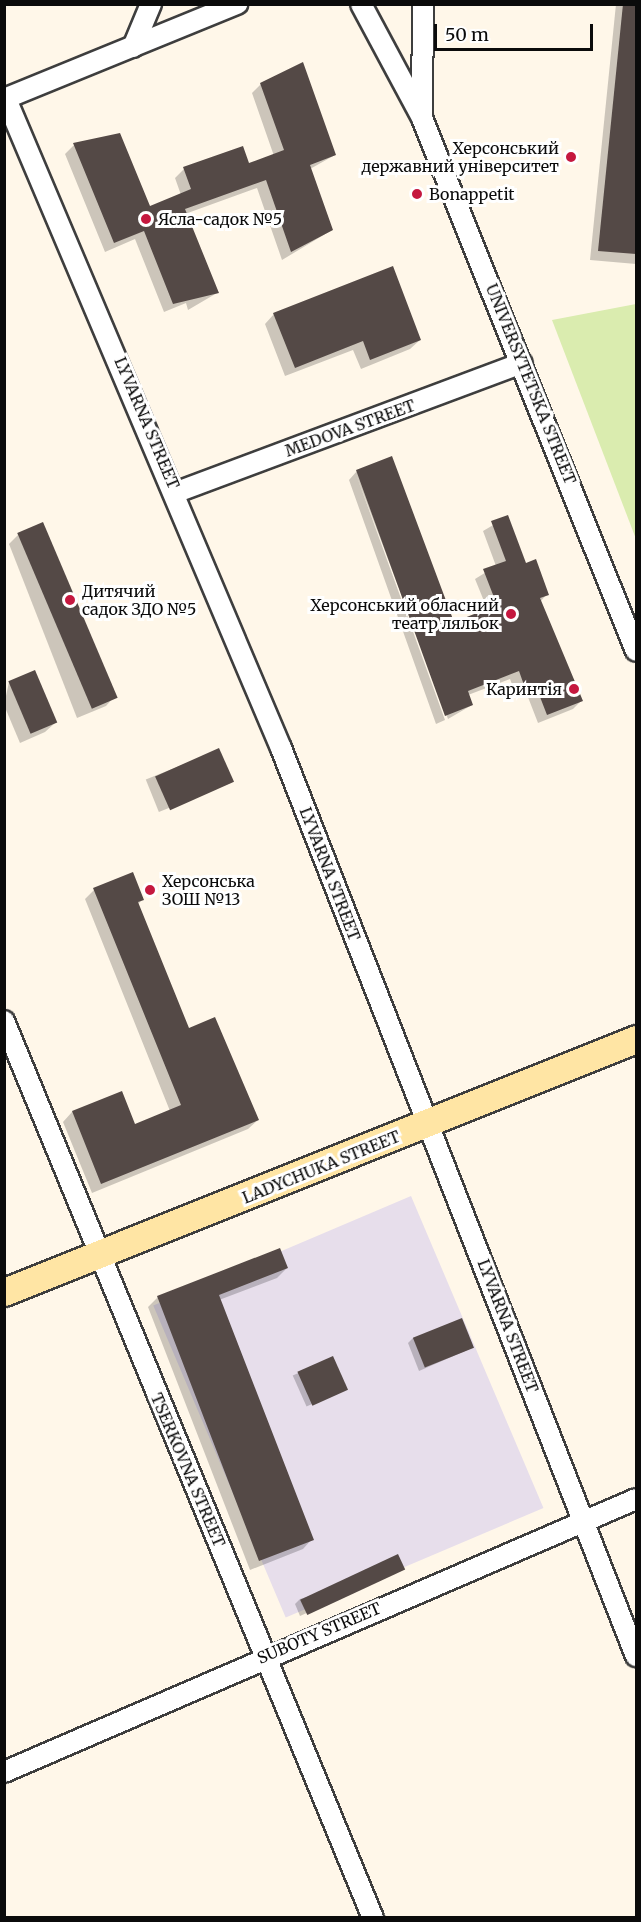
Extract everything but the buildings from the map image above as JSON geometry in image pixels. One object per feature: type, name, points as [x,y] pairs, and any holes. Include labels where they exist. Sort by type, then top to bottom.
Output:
[{"type":"street","points":[[133,47],[151,4]]},
{"type":"street","points":[[5,99],[237,4]]},
{"type":"street","name":"UNIVERSYTETSKA STREET","points":[[361,4],[422,118],[636,651]]},
{"type":"street","name":"UNIVERSYTETSKA STREET","points":[[422,118],[423,4]]},
{"type":"street","name":"LYVARNA STREET","points":[[5,99],[177,492],[428,1123],[636,1656]]},
{"type":"street","name":"MEDOVA STREET","points":[[177,492],[522,363]]},
{"type":"street","name":"TSERKOVNA STREET","points":[[4,1021],[98,1257],[374,1917]]},
{"type":"street","name":"LADYCHUKA STREET","points":[[4,1292],[98,1257],[636,1039]]},
{"type":"street","name":"SUBOTY STREET","points":[[4,1772],[266,1656],[636,1499]]},
{"type":"shaded area","points":[[411,1196],[543,1508],[286,1617],[153,1305]]},
{"type":"green space","points":[[636,304],[636,539],[552,320]]},
{"type":"place","name":"Херсонський державний університет","points":[[571,157]]},
{"type":"place","name":"Bonappetit","points":[[417,194]]},
{"type":"place","name":"Ясла-садок №5","points":[[146,219]]},
{"type":"place","name":"Дитячий садок ЗДО №5","points":[[70,600]]},
{"type":"place","name":"Херсонський обласний театр ляльок","points":[[511,614]]},
{"type":"place","name":"Каринтія","points":[[574,689]]},
{"type":"place","name":"Херсонська ЗОШ №13","points":[[150,890]]}]
